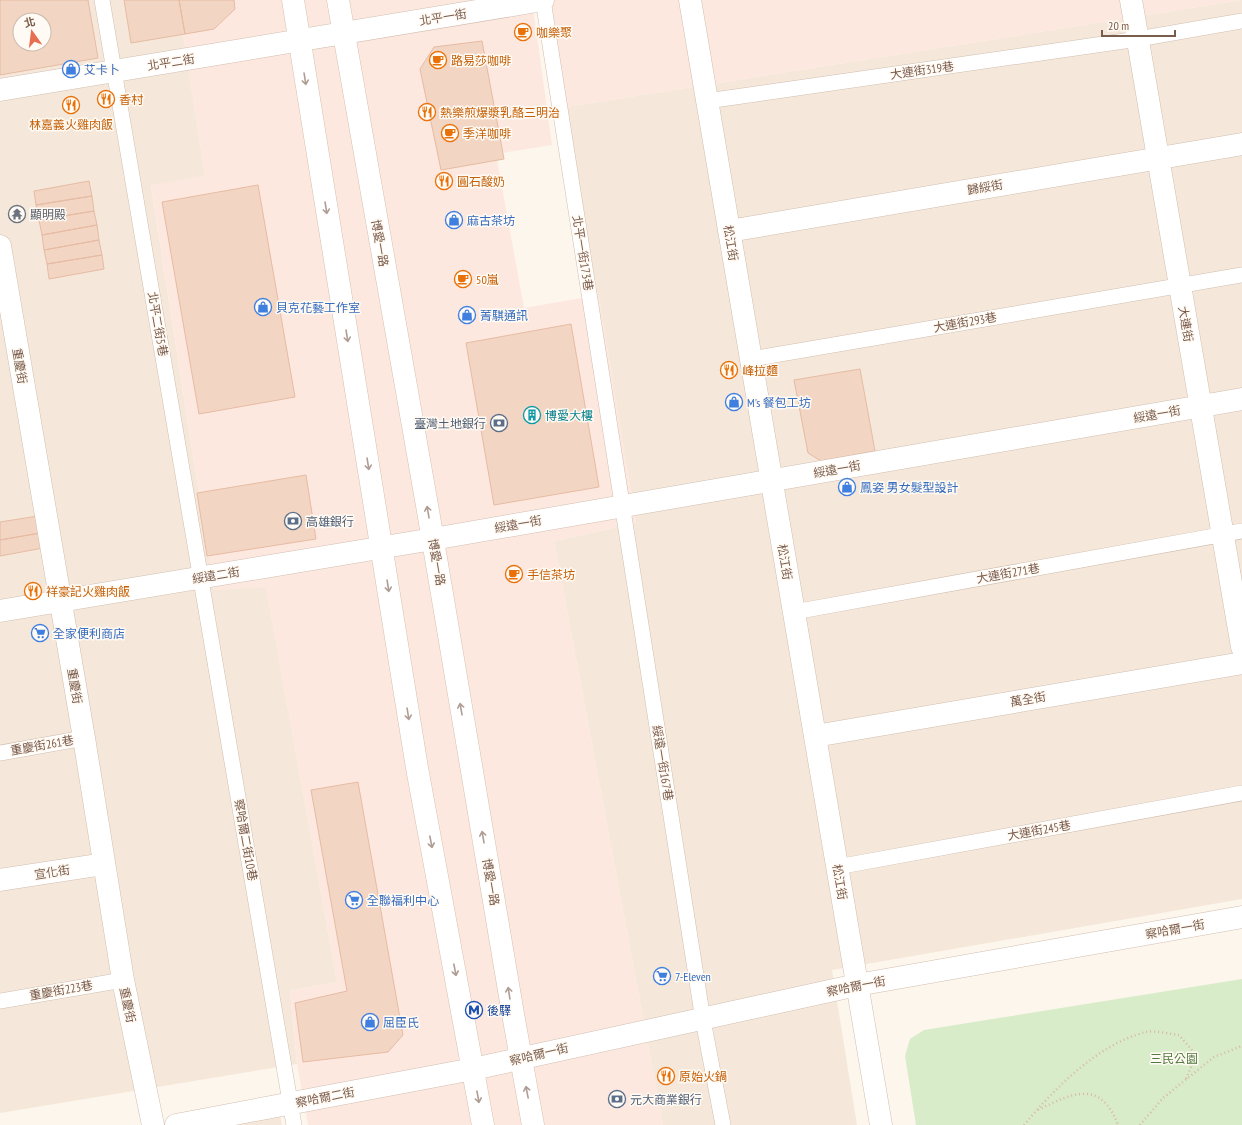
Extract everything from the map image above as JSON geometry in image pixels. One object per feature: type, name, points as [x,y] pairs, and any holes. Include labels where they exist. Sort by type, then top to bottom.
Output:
[{"type":"street","points":[[293,0],[417,768],[483,1125]]},
{"type":"street","name":"博愛一路","points":[[338,0],[433,539],[521,1059],[534,1125]]},
{"type":"street","name":"北平一街","points":[[343,33],[543,0]]},
{"type":"street","name":"松江街","points":[[690,0],[881,1125]]},
{"type":"street","name":"大連街","points":[[1131,0],[1201,406],[1232,532],[1242,647]]},
{"type":"street","name":"北平二街","points":[[0,90],[343,33]]},
{"type":"street","name":"歸綏街","points":[[729,231],[1242,144]]},
{"type":"street","name":"重慶街","points":[[0,246],[84,738],[123,980],[153,1125]]},
{"type":"street","name":"綏遠一街","points":[[433,539],[1242,399]]},
{"type":"street","name":"綏遠二街","points":[[0,611],[433,539]]},
{"type":"street","name":"萬全街","points":[[815,736],[1242,663]]},
{"type":"street","name":"宣化街","points":[[0,880],[104,864]]},
{"type":"street","name":"察哈爾一街","points":[[473,1069],[703,1020],[857,985],[1242,917]]},
{"type":"street","name":"察哈爾二街","points":[[176,1125],[473,1069]]},
{"type":"lane","name":"北平二街5巷","points":[[102,0],[202,577]]},
{"type":"lane","name":"北平一街173巷","points":[[543,0],[622,506]]},
{"type":"lane","name":"大連街319巷","points":[[707,101],[1138,40],[1242,21]]},
{"type":"lane","name":"大連街293巷","points":[[751,359],[1242,275]]},
{"type":"lane","name":"綏遠一街167巷","points":[[622,506],[703,1020],[723,1125]]},
{"type":"lane","name":"大連街271巷","points":[[794,612],[1232,532]]},
{"type":"lane","name":"察哈爾二街10巷","points":[[202,577],[294,1125]]},
{"type":"lane","name":"重慶街261巷","points":[[0,753],[84,738]]},
{"type":"lane","name":"大連街245巷","points":[[837,867],[1242,793]]},
{"type":"lane","name":"重慶街223巷","points":[[0,1001],[123,980]]},
{"type":"path","points":[[1024,1125],[1035,1111],[1067,1080],[1105,1049],[1147,1032],[1179,1035],[1196,1055],[1186,1079]]},
{"type":"path","points":[[1140,1125],[1163,1098],[1214,1057],[1242,1046]]},
{"type":"path","points":[[1035,1111],[1064,1098],[1091,1094],[1105,1101],[1118,1125]]},
{"type":"shaded area","points":[[0,0],[178,0],[205,176],[151,186],[214,590],[266,586],[337,982],[290,991],[297,1064],[0,1113]]},
{"type":"shaded area","points":[[178,0],[532,0],[552,145],[496,154],[524,308],[599,295],[636,523],[554,541],[663,1125],[308,1125],[297,1064],[290,991],[337,982],[266,587],[214,590],[151,185],[205,176]]},
{"type":"shaded area","points":[[550,0],[1242,0],[566,107]]},
{"type":"shaded area","points":[[1242,0],[1242,899],[832,970],[857,1125],[663,1125],[554,541],[636,523],[566,107]]},
{"type":"shaded area","points":[[279,1110],[282,1125],[210,1125]]},
{"type":"green space","name":"三民公園","points":[[1242,979],[1242,1125],[916,1125],[905,1056],[910,1039],[924,1030]]},
{"type":"building","points":[[0,0],[88,0],[98,58],[0,75]]},
{"type":"building","points":[[124,0],[179,0],[185,34],[131,43]]},
{"type":"building","points":[[179,0],[234,0],[235,9],[214,29],[185,34]]},
{"type":"building","points":[[482,41],[504,159],[441,170],[420,69],[434,47]]},
{"type":"building","points":[[89,181],[92,196],[36,205],[34,191]]},
{"type":"building","points":[[258,185],[295,397],[199,414],[162,202]]},
{"type":"building","points":[[92,196],[94,211],[39,220],[36,205]]},
{"type":"building","points":[[94,211],[97,225],[42,235],[39,220]]},
{"type":"building","points":[[97,225],[99,240],[44,250],[42,235]]},
{"type":"building","points":[[99,240],[102,255],[47,264],[44,250]]},
{"type":"building","points":[[102,255],[104,269],[49,279],[47,264]]},
{"type":"building","name":"博愛大樓","points":[[571,324],[599,487],[494,505],[466,343]]},
{"type":"building","points":[[860,369],[875,451],[821,461],[808,453],[794,380]]},
{"type":"building","points":[[306,475],[316,539],[207,556],[197,493]]},
{"type":"building","points":[[38,516],[40,533],[0,540],[0,522]]},
{"type":"building","points":[[40,533],[43,548],[0,556],[0,540]]},
{"type":"building","points":[[358,782],[403,1035],[388,1052],[303,1062],[295,1003],[347,991],[311,790]]},
{"type":"place","name":"咖樂聚","points":[[523,32]]},
{"type":"place","name":"路易莎咖啡","points":[[438,60]]},
{"type":"place","name":"艾卡卜","points":[[71,69]]},
{"type":"place","name":"香村","points":[[106,99]]},
{"type":"place","name":"林嘉義火雞肉飯","points":[[71,105]]},
{"type":"place","name":"熱樂煎爆漿乳酪三明治","points":[[427,112]]},
{"type":"place","name":"季洋咖啡","points":[[450,133]]},
{"type":"place","name":"圓石酸奶","points":[[444,181]]},
{"type":"place","name":"顯明殿","points":[[17,214]]},
{"type":"place","name":"麻古茶坊","points":[[454,220]]},
{"type":"place","name":"50嵐","points":[[463,279]]},
{"type":"place","name":"貝克花藝工作室","points":[[263,307]]},
{"type":"place","name":"菁騏通訊","points":[[467,315]]},
{"type":"place","name":"峰拉麵","points":[[729,370]]},
{"type":"place","name":"M's 餐包工坊","points":[[734,402]]},
{"type":"place","name":"博愛大樓","points":[[532,415]]},
{"type":"place","name":"臺灣土地銀行","points":[[499,423]]},
{"type":"place","name":"鳳姿 男女髮型設計","points":[[847,487]]},
{"type":"place","name":"高雄銀行","points":[[293,521]]},
{"type":"place","name":"手信茶坊","points":[[514,574]]},
{"type":"place","name":"祥豪記火雞肉飯","points":[[33,591]]},
{"type":"place","name":"全家便利商店","points":[[40,633]]},
{"type":"place","name":"全聯福利中心","points":[[354,900]]},
{"type":"place","name":"7-Eleven","points":[[662,976]]},
{"type":"place","name":"後驛","points":[[474,1010]]},
{"type":"place","name":"屈臣氏","points":[[370,1022]]},
{"type":"place","name":"原始火鍋","points":[[666,1076]]},
{"type":"place","name":"元大商業銀行","points":[[617,1099]]}]
